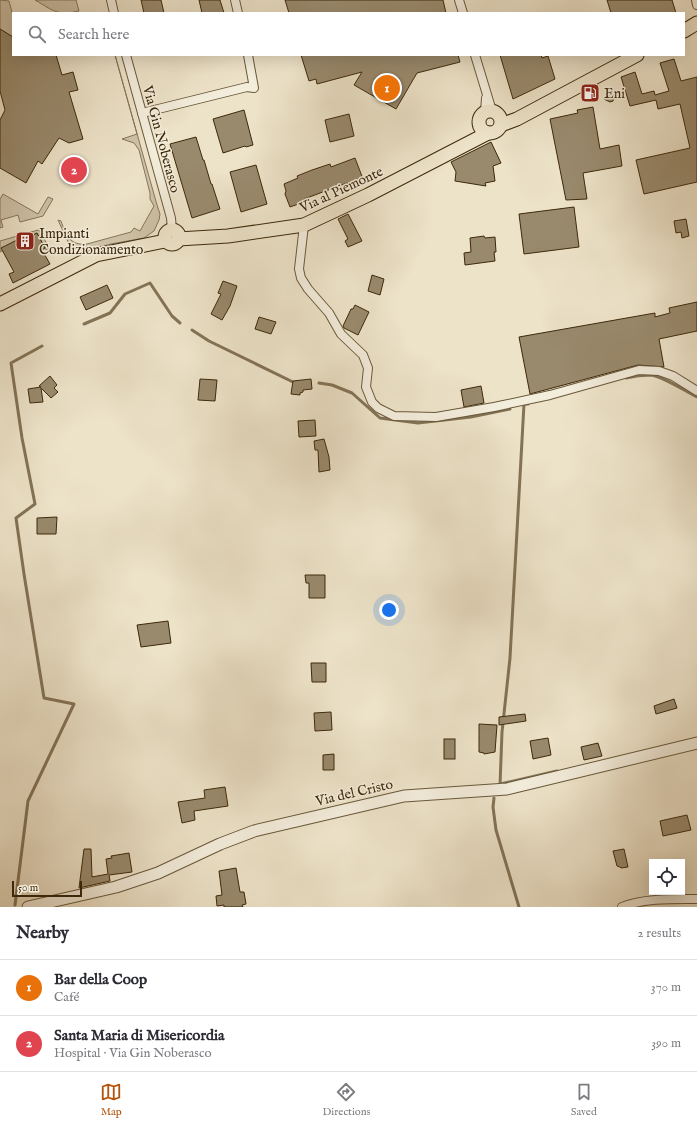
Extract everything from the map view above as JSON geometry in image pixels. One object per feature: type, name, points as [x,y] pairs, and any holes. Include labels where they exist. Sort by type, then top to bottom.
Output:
[{"type":"main road","points":[[685,30],[697,23]]},
{"type":"main road","name":"Via al Piemonte","points":[[484,129],[480,118],[495,116],[517,119],[635,56]]},
{"type":"main road","name":"Via al Piemonte","points":[[0,304],[96,255],[172,237],[189,240],[304,225],[368,195],[462,146],[484,129],[497,131],[495,116]]},
{"type":"street","points":[[111,0],[114,12]]},
{"type":"street","points":[[235,0],[238,12]]},
{"type":"street","points":[[459,0],[462,12]]},
{"type":"street","points":[[696,0],[697,5]]},
{"type":"street","name":"Via Gin Noberasco","points":[[126,56],[171,218],[172,237]]},
{"type":"street","points":[[142,113],[247,87],[254,88],[248,56]]},
{"type":"street","points":[[475,56],[486,93],[495,116]]},
{"type":"street","points":[[304,225],[299,269],[301,278],[308,289],[329,313],[341,334],[363,355],[368,368],[366,387],[372,402],[378,408],[394,416],[436,417],[481,410],[550,395],[639,370],[659,371],[672,376],[697,391]]},
{"type":"street","name":"Via del Cristo","points":[[28,907],[116,887],[158,873],[220,844],[254,831],[404,796],[507,789],[697,743]]},
{"type":"street","points":[[622,907],[650,901],[697,899]]},
{"type":"shaded area","points":[[0,0],[9,1],[12,12],[12,36],[0,29]]},
{"type":"shaded area","points":[[35,0],[76,0],[79,11],[56,12]]},
{"type":"shaded area","points":[[115,56],[160,214],[159,220],[154,231],[144,238],[111,244],[86,251],[74,249],[69,244],[58,220],[61,221],[67,235],[73,241],[76,243],[87,244],[131,232],[134,228],[140,231],[154,206],[150,199],[150,193],[139,150],[134,143],[122,139],[137,134]]},
{"type":"shaded area","points":[[3,194],[38,214],[48,197],[53,199],[43,216],[20,222],[18,215],[1,220],[3,227],[0,228],[0,199]]},
{"type":"shaded area","points":[[38,230],[49,248],[46,250],[37,233],[0,252],[0,241]]},
{"type":"building","points":[[141,0],[161,0],[164,12],[144,12]]},
{"type":"building","points":[[199,0],[220,0],[224,12],[202,12]]},
{"type":"building","points":[[285,0],[443,0],[446,12],[289,12]]},
{"type":"building","points":[[607,0],[672,0],[676,12],[611,12]]},
{"type":"building","points":[[0,29],[12,36],[12,56],[56,56],[62,75],[73,72],[78,90],[69,92],[83,139],[69,143],[59,138],[42,164],[38,161],[26,183],[0,168],[0,120],[5,110],[0,91]]},
{"type":"building","points":[[301,56],[458,56],[460,62],[417,73],[396,109],[354,85],[362,72],[317,84],[316,79],[309,81]]},
{"type":"building","points":[[500,56],[541,56],[542,58],[548,56],[555,79],[513,99]]},
{"type":"building","points":[[674,59],[681,81],[697,77],[697,182],[644,194],[636,160],[690,148],[680,104],[658,109],[656,100],[630,106],[621,77],[635,72],[642,94],[654,91],[655,95],[669,91],[660,63]]},
{"type":"building","points":[[607,92],[615,96],[613,101],[610,102],[604,99]]},
{"type":"building","points":[[593,107],[600,149],[619,145],[622,166],[583,173],[587,199],[566,200],[550,119],[578,113],[577,110]]},
{"type":"building","points":[[244,110],[253,145],[223,153],[213,119]]},
{"type":"building","points":[[349,114],[354,136],[330,142],[325,120]]},
{"type":"building","points":[[196,137],[220,209],[192,218],[170,144]]},
{"type":"building","points":[[491,142],[501,163],[493,166],[495,181],[485,183],[486,186],[455,181],[456,172],[451,162]]},
{"type":"building","points":[[355,158],[363,179],[348,184],[347,183],[304,199],[304,202],[290,207],[285,194],[286,191],[284,184],[298,178],[297,176],[312,170],[330,164],[331,167]]},
{"type":"building","points":[[256,165],[267,204],[241,212],[230,172]]},
{"type":"building","points":[[574,207],[579,247],[524,254],[519,214]]},
{"type":"building","points":[[348,214],[362,241],[348,247],[345,241],[348,239],[338,219]]},
{"type":"building","points":[[686,219],[689,236],[682,238],[681,232],[676,233],[674,221]]},
{"type":"building","points":[[37,233],[45,248],[42,250],[50,264],[13,283],[9,274],[14,272],[1,248],[25,236],[26,238]]},
{"type":"building","points":[[484,236],[485,238],[495,237],[495,261],[465,265],[464,253],[471,252],[470,238]]},
{"type":"building","points":[[372,275],[384,279],[380,295],[368,291]]},
{"type":"building","points":[[223,281],[237,286],[230,306],[222,320],[211,314],[221,294],[218,293]]},
{"type":"building","points":[[107,285],[113,298],[86,310],[80,297]]},
{"type":"building","points":[[697,302],[697,331],[659,339],[664,367],[638,365],[530,394],[519,337],[655,313],[655,317],[670,313],[669,308]]},
{"type":"building","points":[[355,305],[369,312],[358,335],[344,328],[343,326],[351,309],[353,309]]},
{"type":"building","points":[[259,317],[276,322],[271,334],[255,329]]},
{"type":"building","points":[[50,376],[57,385],[54,388],[58,392],[51,398],[41,388],[43,402],[30,403],[28,389],[41,387],[39,386]]},
{"type":"building","points":[[200,379],[217,380],[215,401],[198,400]]},
{"type":"building","points":[[311,379],[312,389],[303,390],[300,395],[291,394],[293,381]]},
{"type":"building","points":[[481,386],[484,403],[464,407],[461,390]]},
{"type":"building","points":[[315,420],[316,436],[299,437],[298,421]]},
{"type":"building","points":[[324,439],[329,457],[330,470],[319,472],[318,450],[315,450],[314,441]]},
{"type":"building","points":[[57,517],[56,534],[37,534],[37,518]]},
{"type":"building","points":[[305,575],[325,575],[325,598],[309,598],[309,583],[306,583]]},
{"type":"building","points":[[168,621],[171,643],[141,647],[137,625]]},
{"type":"building","points":[[311,663],[326,663],[326,682],[312,682]]},
{"type":"building","points":[[674,699],[677,708],[656,714],[654,706]]},
{"type":"building","points":[[331,712],[332,730],[315,731],[314,713]]},
{"type":"building","points":[[525,714],[526,721],[499,725],[499,717]]},
{"type":"building","points":[[479,724],[497,725],[495,752],[484,754],[479,752]]},
{"type":"building","points":[[548,738],[551,755],[533,759],[530,741]]},
{"type":"building","points":[[444,739],[455,739],[455,759],[444,759]]},
{"type":"building","points":[[598,743],[602,756],[584,760],[581,747]]},
{"type":"building","points":[[334,754],[334,770],[323,770],[323,755]]},
{"type":"building","points":[[225,787],[228,806],[194,811],[195,820],[182,823],[178,802],[205,798],[204,790]]},
{"type":"building","points":[[687,815],[691,830],[663,836],[660,821]]},
{"type":"building","points":[[84,849],[91,849],[92,877],[108,874],[106,859],[112,858],[111,856],[129,853],[132,872],[109,875],[110,881],[79,888]]},
{"type":"building","points":[[624,849],[628,867],[621,868],[617,866],[613,851]]},
{"type":"building","points":[[236,868],[240,892],[244,892],[246,904],[242,905],[243,907],[224,907],[224,905],[217,906],[216,896],[222,895],[219,871]]},
{"type":"waterway","points":[[84,324],[110,313],[125,294],[150,283],[172,316],[180,323]]},
{"type":"waterway","points":[[192,330],[209,341],[295,383]]},
{"type":"waterway","points":[[15,905],[28,801],[74,704],[44,698],[16,518],[35,504],[22,438],[11,363],[42,346]]},
{"type":"waterway","points":[[626,378],[645,375],[656,376],[697,397]]},
{"type":"waterway","points":[[319,383],[332,385],[352,393],[380,418],[418,423],[471,417],[510,409]]},
{"type":"waterway","points":[[498,785],[500,785],[502,732],[510,658],[524,404],[528,404]]},
{"type":"waterway","points":[[500,784],[557,771]]},
{"type":"waterway","points":[[494,798],[493,807],[496,830],[519,907]]},
{"type":"place","name":"Bar della Coop","points":[[387,88]]},
{"type":"place","name":"Eni","points":[[590,93]]},
{"type":"place","name":"Santa Maria di Misericordia","points":[[74,170]]},
{"type":"place","name":"Impianti Condizionamento","points":[[25,241]]}]
